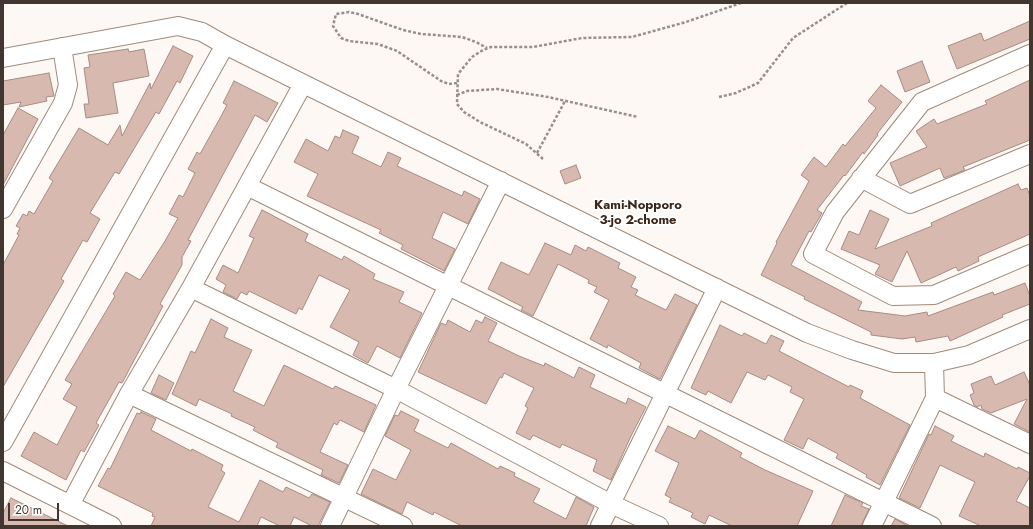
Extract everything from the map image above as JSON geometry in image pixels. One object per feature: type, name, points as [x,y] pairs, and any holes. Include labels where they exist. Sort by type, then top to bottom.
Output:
[{"type":"street","points":[[3,58],[178,26],[202,32],[303,84],[807,333],[852,350],[894,363],[934,363],[969,355],[1030,329]]},
{"type":"street","points":[[3,442],[225,45]]},
{"type":"street","points":[[3,209],[63,103],[68,85],[62,47]]},
{"type":"street","points":[[1030,54],[922,102],[835,212],[813,254],[893,296],[934,295],[1030,254]]},
{"type":"street","points":[[70,505],[129,394],[192,288],[303,84]]},
{"type":"street","points":[[862,178],[910,204],[1030,154]]},
{"type":"street","points":[[330,526],[396,389],[501,181]]},
{"type":"street","points":[[247,186],[665,395],[932,526]]},
{"type":"street","points":[[192,288],[396,389],[611,504],[660,526]]},
{"type":"street","points":[[600,526],[717,288]]},
{"type":"street","points":[[872,526],[936,398],[934,363]]},
{"type":"street","points":[[129,394],[403,526]]},
{"type":"street","points":[[936,398],[1030,444]]},
{"type":"street","points":[[3,471],[112,526]]},
{"type":"path","points":[[457,82],[449,84],[441,81],[397,51],[378,44],[349,41],[341,38],[333,26],[336,14],[349,12],[358,14],[403,30],[421,34],[462,37],[488,48],[533,47],[582,38],[628,38],[686,22],[741,3]]},
{"type":"path","points":[[718,97],[736,93],[758,84],[793,38],[847,3]]},
{"type":"path","points":[[488,48],[472,57],[458,74],[457,104],[464,112],[480,122],[526,144],[543,160]]},
{"type":"path","points":[[457,95],[467,91],[497,89],[565,101],[638,117]]},
{"type":"path","points":[[537,154],[565,101]]},
{"type":"building","points":[[1030,21],[1030,39],[957,69],[948,46],[981,33],[984,41]]},
{"type":"building","points":[[173,46],[193,56],[180,83],[177,81],[159,114],[156,112],[119,174],[115,172],[90,213],[100,219],[87,242],[83,240],[61,279],[64,281],[3,387],[3,265],[19,235],[17,234],[20,228],[16,226],[23,214],[27,216],[29,211],[34,214],[53,181],[49,178],[79,128],[108,145],[120,125],[122,136],[150,83],[151,89]]},
{"type":"building","points":[[128,49],[129,52],[144,49],[149,76],[113,83],[118,113],[86,118],[84,104],[89,104],[84,68],[90,67],[88,55]]},
{"type":"building","points":[[922,61],[930,82],[905,92],[897,71]]},
{"type":"building","points":[[49,73],[54,96],[46,97],[47,101],[19,107],[21,102],[3,105],[3,81]]},
{"type":"building","points":[[1030,80],[1030,140],[963,167],[965,170],[944,178],[940,168],[900,186],[890,163],[927,147],[916,131],[934,119],[937,124],[987,104],[985,101]]},
{"type":"building","points":[[234,81],[278,103],[267,122],[255,115],[188,240],[191,241],[182,257],[182,265],[160,304],[163,306],[122,383],[119,382],[96,423],[99,425],[84,452],[81,450],[66,480],[21,456],[34,432],[57,445],[77,407],[63,399],[72,384],[65,380],[115,296],[113,294],[126,272],[140,280],[178,218],[169,214],[179,195],[183,197],[195,173],[188,169],[197,152],[200,154],[227,105],[223,103]]},
{"type":"building","points":[[881,85],[902,102],[877,134],[878,135],[864,154],[863,152],[817,210],[822,213],[811,232],[809,231],[791,265],[862,302],[858,310],[905,316],[927,312],[928,316],[993,292],[994,295],[1025,283],[1030,296],[1030,304],[1002,315],[1003,317],[950,341],[948,336],[916,342],[915,337],[902,339],[871,335],[871,332],[804,299],[805,297],[761,275],[777,243],[776,242],[809,181],[801,175],[814,157],[826,167],[843,144],[845,146],[876,108],[868,101]]},
{"type":"building","points":[[18,108],[38,119],[3,185],[3,135]]},
{"type":"building","points":[[343,130],[359,137],[352,153],[381,167],[388,152],[401,158],[397,166],[462,196],[464,191],[480,199],[468,224],[443,212],[432,238],[455,249],[444,271],[401,249],[403,245],[379,233],[381,230],[307,196],[318,174],[294,162],[306,139],[328,151],[335,136],[340,138]]},
{"type":"building","points":[[576,165],[581,178],[565,184],[560,171]]},
{"type":"building","points":[[1018,184],[1021,190],[1027,188],[1030,196],[1030,234],[978,257],[979,261],[958,271],[956,267],[921,283],[907,251],[892,282],[875,274],[880,265],[841,249],[849,231],[859,235],[870,210],[889,219],[875,249],[932,226],[931,223]]},
{"type":"building","points":[[262,210],[308,234],[305,241],[342,260],[344,256],[375,274],[373,279],[404,292],[399,302],[422,313],[400,358],[377,346],[368,363],[353,355],[359,342],[330,327],[350,290],[319,275],[302,310],[299,308],[296,314],[249,291],[247,295],[241,292],[237,299],[223,292],[226,285],[216,279],[223,265],[238,273],[254,238],[249,236]]},
{"type":"building","points":[[545,243],[571,255],[575,245],[586,251],[588,247],[620,263],[618,268],[636,277],[631,287],[638,290],[635,295],[666,310],[675,294],[697,305],[660,379],[639,368],[641,363],[608,345],[607,348],[590,339],[609,300],[594,292],[597,287],[588,283],[589,280],[558,264],[533,316],[521,310],[523,307],[488,289],[501,262],[529,275]]},
{"type":"building","points":[[485,317],[497,323],[488,341],[544,366],[545,363],[574,378],[579,367],[595,375],[590,387],[626,404],[628,398],[646,407],[611,480],[593,471],[597,460],[562,444],[560,448],[533,435],[530,440],[516,433],[528,408],[525,406],[534,388],[504,373],[502,378],[500,377],[486,404],[418,372],[441,323],[446,325],[448,320],[470,332],[476,320],[482,323]]},
{"type":"building","points":[[211,319],[228,328],[224,337],[252,350],[233,391],[264,406],[284,365],[333,389],[335,386],[376,405],[364,432],[340,420],[337,425],[334,423],[320,452],[348,465],[339,483],[321,475],[323,470],[276,447],[278,443],[253,430],[255,427],[231,416],[232,414],[199,399],[196,406],[172,394],[191,351],[195,353]]},
{"type":"building","points":[[720,325],[742,336],[744,333],[766,344],[771,335],[784,341],[779,351],[849,387],[850,385],[863,391],[860,398],[910,425],[880,485],[866,477],[867,475],[836,458],[838,454],[808,438],[803,449],[784,440],[804,399],[790,392],[792,387],[768,375],[765,380],[747,372],[731,403],[708,391],[706,395],[691,388]]},
{"type":"building","points":[[1024,372],[1030,385],[1030,432],[1014,424],[1027,399],[991,413],[982,409],[981,405],[977,407],[974,405],[970,395],[974,393],[971,384],[991,376],[995,385]]},
{"type":"building","points":[[159,375],[174,383],[166,400],[151,393]]},
{"type":"building","points":[[401,411],[419,420],[414,431],[448,448],[451,443],[498,469],[500,466],[515,473],[514,476],[540,489],[533,502],[566,519],[576,497],[594,507],[586,526],[462,526],[434,512],[433,515],[407,502],[402,514],[361,494],[373,469],[396,480],[411,450],[385,436],[395,415],[398,416]]},
{"type":"building","points":[[141,412],[156,419],[151,430],[191,451],[192,449],[223,465],[221,470],[225,473],[208,507],[239,522],[260,480],[283,492],[286,487],[309,498],[312,494],[330,502],[318,526],[312,526],[294,517],[290,526],[280,526],[261,517],[257,526],[151,526],[155,517],[152,516],[153,513],[98,486],[108,468],[110,469],[137,413],[140,414]]},
{"type":"building","points":[[668,426],[695,439],[700,430],[742,453],[740,457],[765,470],[813,491],[797,526],[732,526],[709,515],[705,524],[691,517],[693,513],[669,502],[671,498],[665,495],[679,463],[655,451]]},
{"type":"building","points":[[935,426],[954,436],[951,441],[984,457],[985,453],[1017,469],[1018,467],[1030,473],[1030,476],[1016,501],[1030,508],[1030,526],[981,526],[959,516],[975,482],[940,465],[920,508],[899,498],[929,434],[931,435]]},
{"type":"building","points":[[845,495],[863,503],[861,506],[869,509],[861,526],[831,526]]},
{"type":"building","points":[[11,498],[68,526],[3,526],[3,513]]},
{"type":"building","points":[[895,519],[908,526],[891,526]]},
{"type":"district","name":"Kami-Nopporo 3-jo 2-chome","points":[[638,214]]}]
